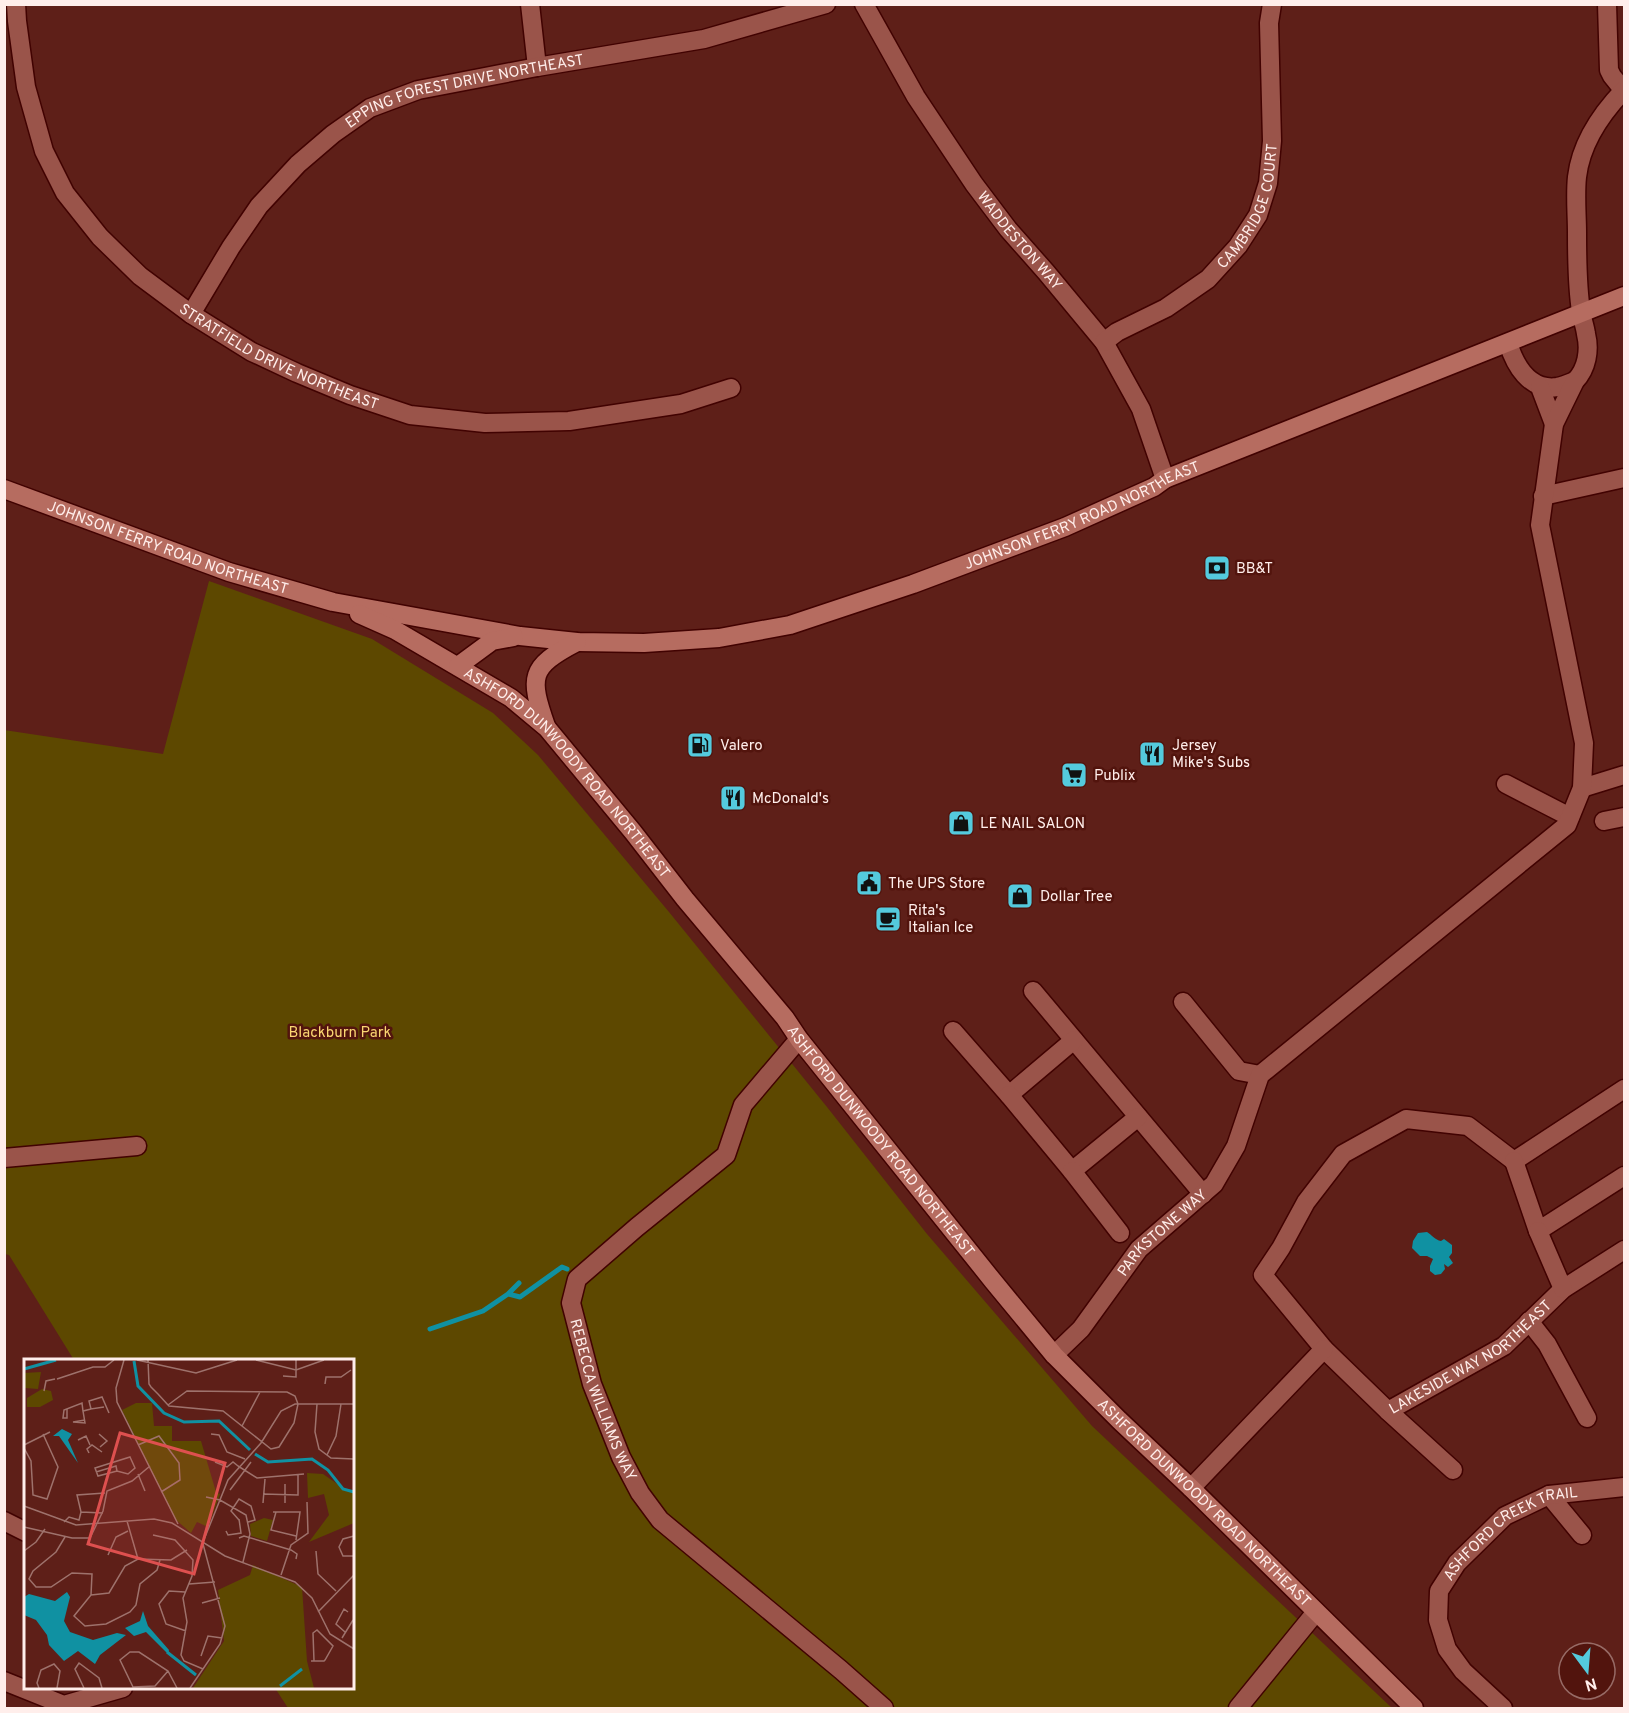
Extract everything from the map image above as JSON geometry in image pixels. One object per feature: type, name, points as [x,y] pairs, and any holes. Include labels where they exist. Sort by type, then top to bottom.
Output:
[{"type":"main road","name":"JOHNSON FERRY ROAD NORTHEAST","points":[[520,636],[577,642],[644,643],[719,638],[790,625],[913,584],[1065,527],[1154,487],[1165,479],[1624,296]]},
{"type":"main road","name":"JOHNSON FERRY ROAD NORTHEAST","points":[[4,489],[229,572],[333,602]]},
{"type":"main road","points":[[333,602],[520,636]]},
{"type":"main road","name":"ASHFORD DUNWOODY ROAD NORTHEAST","points":[[333,602],[395,630],[458,666],[511,698],[547,728],[685,899],[785,1018],[799,1039],[1054,1355],[1414,1708]]},
{"type":"main road","points":[[458,666],[492,641],[520,636]]},
{"type":"main road","points":[[547,728],[536,697],[535,680],[545,661],[577,642]]},
{"type":"street","name":"STRATFIELD DRIVE NORTHEAST","points":[[16,4],[26,87],[44,151],[65,193],[100,237],[140,276],[191,314],[252,352],[350,395],[410,415],[485,423],[569,421],[681,404],[731,388]]},
{"type":"street","points":[[530,4],[537,67]]},
{"type":"street","name":"EPPING FOREST DRIVE NORTHEAST","points":[[191,314],[231,247],[260,206],[298,164],[333,134],[370,108],[418,90],[537,67],[705,39],[826,4]]},
{"type":"street","name":"WADDESTON WAY","points":[[864,4],[916,97],[974,184],[1008,229],[1104,342],[1141,409],[1165,479]]},
{"type":"street","name":"CAMBRIDGE COURT","points":[[1104,342],[1117,332],[1166,308],[1208,279],[1238,246],[1258,215],[1268,183],[1272,141],[1269,23],[1272,4]]},
{"type":"street","points":[[1183,1002],[1239,1071],[1260,1075],[1567,825],[1582,788],[1584,743],[1540,525],[1554,424],[1575,381],[1581,375],[1588,354],[1587,336],[1581,313],[1577,256],[1577,177],[1582,153],[1592,132],[1605,110],[1624,90],[1609,69],[1607,4]]},
{"type":"street","points":[[1508,343],[1515,363],[1530,381],[1540,387],[1557,387],[1575,381]]},
{"type":"street","points":[[1540,387],[1554,424]]},
{"type":"street","points":[[1543,496],[1624,478]]},
{"type":"street","points":[[1582,788],[1624,775]]},
{"type":"street","points":[[1506,784],[1570,817]]},
{"type":"street","points":[[1604,821],[1624,817]]},
{"type":"street","points":[[1033,991],[1203,1194]]},
{"type":"street","points":[[953,1031],[1072,1171],[1120,1233]]},
{"type":"street","name":"REBECCA WILLIAMS WAY","points":[[799,1039],[743,1105],[726,1155],[576,1279],[571,1303],[592,1384],[621,1457],[640,1493],[660,1520],[884,1708]]},
{"type":"street","points":[[1009,1095],[1074,1040]]},
{"type":"street","name":"PARKSTONE WAY","points":[[1054,1355],[1081,1329],[1139,1249],[1214,1184],[1236,1146],[1260,1075]]},
{"type":"street","points":[[1514,1161],[1624,1089]]},
{"type":"street","points":[[1072,1171],[1138,1117]]},
{"type":"street","name":"LAKESIDE WAY NORTHEAST","points":[[1563,1289],[1538,1231],[1514,1161],[1468,1126],[1406,1119],[1343,1154],[1306,1202],[1281,1248],[1263,1275],[1324,1349],[1388,1411],[1503,1346],[1563,1289],[1624,1250]]},
{"type":"street","points":[[4,1158],[137,1146]]},
{"type":"street","points":[[1538,1231],[1624,1176]]},
{"type":"street","points":[[1529,1321],[1546,1344],[1587,1418]]},
{"type":"street","points":[[1191,1488],[1324,1349]]},
{"type":"street","points":[[1388,1411],[1453,1470]]},
{"type":"street","name":"ASHFORD CREEK TRAIL","points":[[1503,1708],[1463,1671],[1446,1649],[1437,1620],[1439,1591],[1457,1563],[1505,1516],[1550,1495],[1624,1487]]},
{"type":"street","points":[[1550,1495],[1582,1535]]},
{"type":"street","points":[[4,1521],[24,1531]]},
{"type":"street","points":[[1238,1708],[1316,1612]]},
{"type":"street","points":[[4,1681],[64,1705],[96,1702],[121,1689]]},
{"type":"green space","name":"Blackburn Park","points":[[209,581],[372,639],[493,713],[538,755],[669,912],[927,1234],[1092,1426],[1392,1708],[288,1708],[276,1689],[354,1689],[354,1359],[73,1359],[9,1255],[5,1254],[4,730],[163,754]]},
{"type":"water","points":[[1427,1232],[1437,1240],[1444,1239],[1452,1245],[1452,1253],[1449,1257],[1453,1263],[1448,1267],[1444,1264],[1445,1269],[1441,1274],[1435,1275],[1430,1271],[1433,1259],[1420,1256],[1412,1248],[1418,1233]]},
{"type":"waterway","points":[[430,1329],[483,1311],[508,1294],[520,1297],[562,1267],[567,1269]]},
{"type":"waterway","points":[[508,1294],[519,1283]]},
{"type":"place","name":"BB&T","points":[[1217,568]]},
{"type":"place","name":"Valero","points":[[700,745]]},
{"type":"place","name":"Jersey Mike's Subs","points":[[1152,754]]},
{"type":"place","name":"Publix","points":[[1074,775]]},
{"type":"place","name":"McDonald's","points":[[733,798]]},
{"type":"place","name":"LE NAIL SALON","points":[[961,823]]},
{"type":"place","name":"The UPS Store","points":[[869,883]]},
{"type":"place","name":"Dollar Tree","points":[[1020,896]]},
{"type":"place","name":"Rita's Italian Ice","points":[[888,919]]}]
